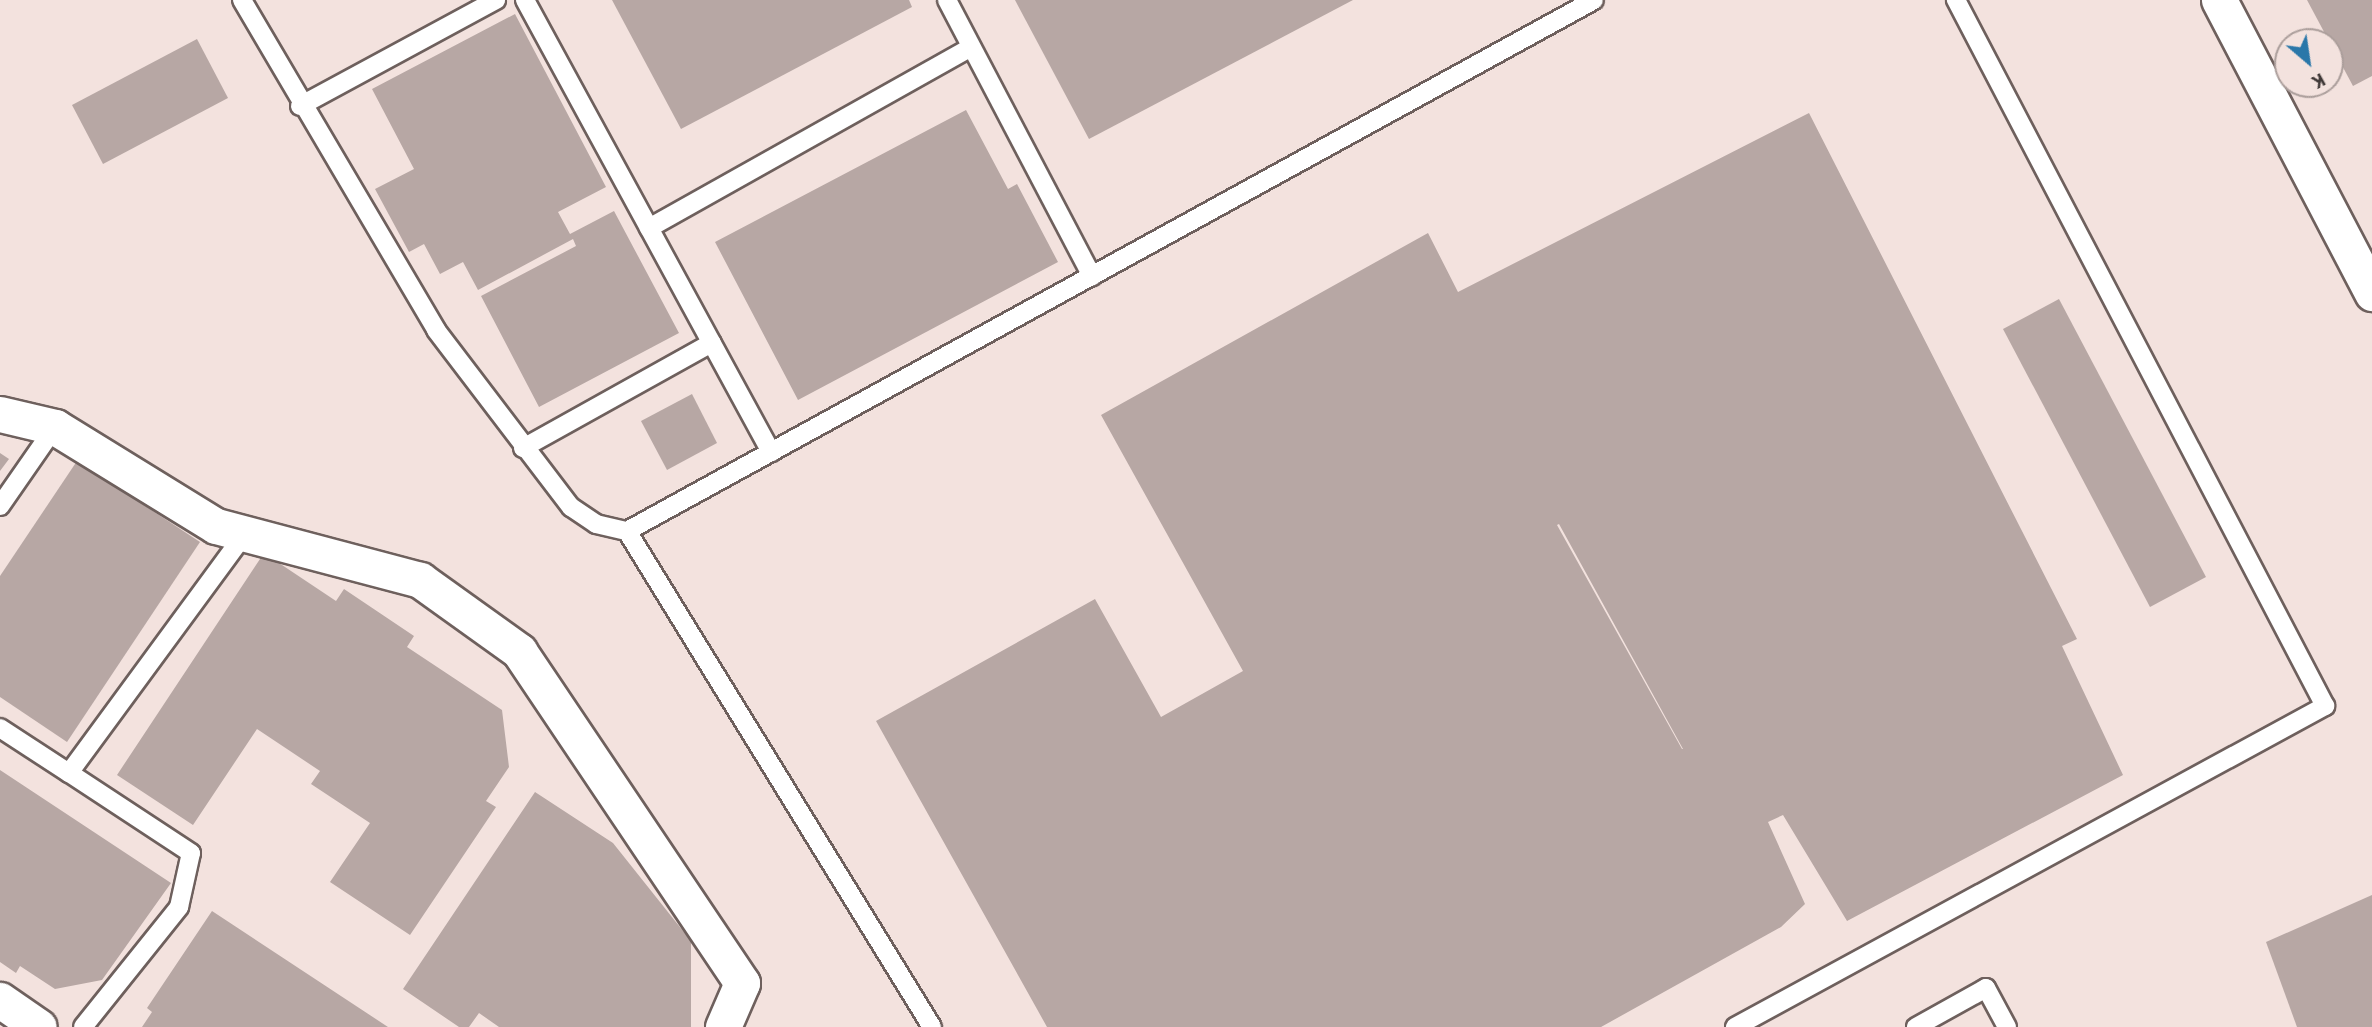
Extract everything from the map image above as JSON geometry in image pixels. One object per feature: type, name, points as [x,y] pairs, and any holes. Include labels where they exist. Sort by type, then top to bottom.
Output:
[{"type":"street","points":[[2219,0],[2372,293]]},
{"type":"street","points":[[0,414],[55,427],[216,526],[420,580],[519,651],[742,983],[723,1027]]},
{"type":"street","points":[[0,999],[39,1027]]},
{"type":"lane","points":[[242,0],[300,106],[436,330],[523,448],[571,507],[596,524],[627,531],[1594,0]]},
{"type":"lane","points":[[300,106],[496,0]]},
{"type":"lane","points":[[525,0],[771,452]]},
{"type":"lane","points":[[947,0],[1091,276]]},
{"type":"lane","points":[[1735,1027],[2325,706],[1956,0]]},
{"type":"lane","points":[[649,228],[971,47]]},
{"type":"lane","points":[[523,448],[712,343]]},
{"type":"lane","points":[[0,506],[55,427]]},
{"type":"lane","points":[[627,531],[932,1027]]},
{"type":"lane","points":[[69,772],[245,533]]},
{"type":"lane","points":[[0,728],[191,853],[179,907],[83,1027]]},
{"type":"lane","points":[[1916,1027],[1986,988],[2007,1027]]},
{"type":"building","points":[[612,0],[909,0],[912,7],[681,129]]},
{"type":"building","points":[[1015,0],[1353,0],[1089,139]]},
{"type":"building","points":[[2307,0],[2372,0],[2372,76],[2353,86],[2344,69],[2344,28],[2322,28]]},
{"type":"building","points":[[515,14],[606,187],[558,212],[570,234],[614,211],[679,333],[539,407],[481,296],[576,246],[573,239],[478,290],[463,262],[440,274],[424,244],[409,252],[375,189],[414,169],[372,89]]},
{"type":"building","points":[[197,39],[228,98],[103,164],[72,105]]},
{"type":"building","points":[[966,110],[1008,189],[1017,184],[1058,262],[798,400],[715,242]]},
{"type":"building","points":[[1809,113],[2077,639],[2062,646],[2123,775],[1847,921],[1783,815],[1768,822],[1805,904],[1781,927],[1601,1027],[1047,1027],[876,721],[1095,599],[1161,717],[1243,671],[1101,415],[1428,233],[1458,292]],"holes":[[[1559,524],[1682,749],[1557,525]]]},
{"type":"building","points":[[2059,299],[2206,577],[2150,607],[2003,329]]},
{"type":"building","points":[[692,394],[717,443],[667,470],[641,421]]},
{"type":"building","points":[[0,453],[9,459],[0,471]]},
{"type":"building","points":[[77,461],[200,542],[67,742],[0,697],[0,576]]},
{"type":"building","points":[[264,553],[336,601],[344,589],[414,636],[407,647],[502,710],[509,767],[486,801],[496,807],[410,935],[330,882],[370,823],[311,784],[320,771],[257,729],[193,825],[117,775]]},
{"type":"building","points":[[0,770],[171,883],[102,980],[55,989],[20,966],[16,973],[0,962]]},
{"type":"building","points":[[535,792],[613,843],[691,941],[691,1027],[499,1027],[479,1013],[469,1027],[459,1027],[403,989]]},
{"type":"building","points":[[2372,895],[2372,1027],[2297,1027],[2266,942]]},
{"type":"building","points":[[212,911],[388,1027],[142,1027],[152,1012],[147,1008]]}]
